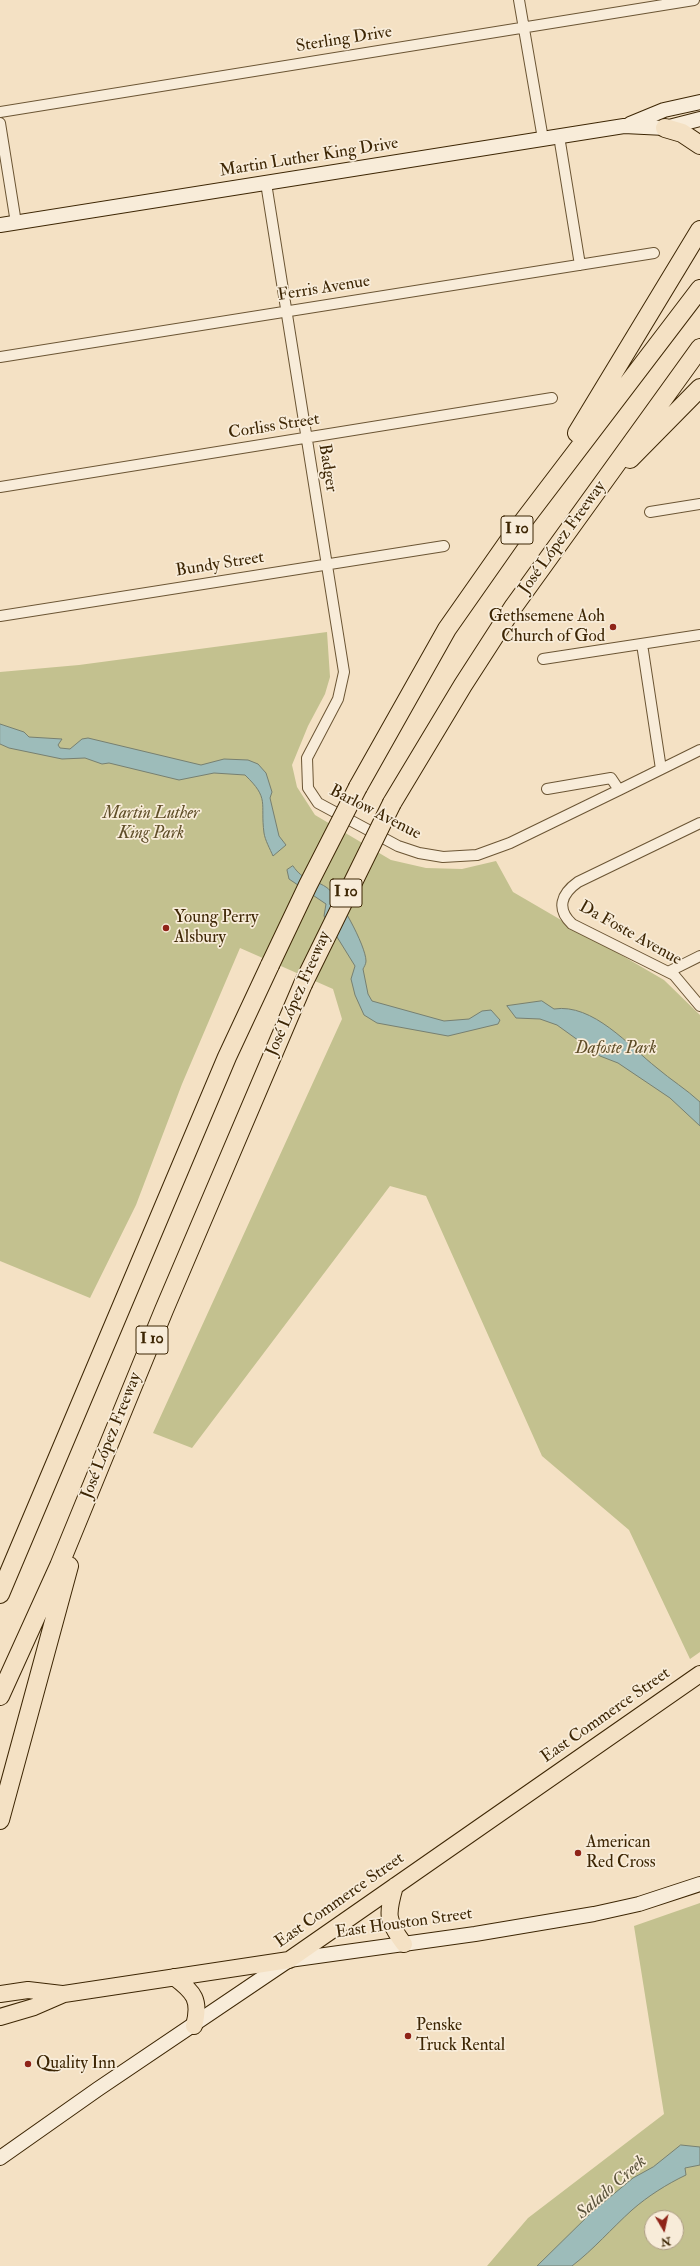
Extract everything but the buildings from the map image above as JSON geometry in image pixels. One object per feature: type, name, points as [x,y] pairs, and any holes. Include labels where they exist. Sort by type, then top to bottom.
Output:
[{"type":"highway","points":[[665,128],[682,133],[700,145]]},
{"type":"highway","points":[[515,532],[612,378],[700,230]]},
{"type":"highway","name":"I 10","points":[[0,1594],[234,1043],[308,885],[358,787],[448,629],[515,532],[700,289]]},
{"type":"highway","name":"José López Freeway","points":[[0,1696],[59,1566],[167,1303],[303,984],[392,803],[462,685],[514,606],[700,348]]},
{"type":"highway","points":[[598,489],[663,428],[700,388]]},
{"type":"highway","points":[[0,1820],[87,1498]]},
{"type":"highway","points":[[0,1572],[22,1540]]},
{"type":"main road","name":"Martin Luther King Drive","points":[[624,126],[664,110],[700,102]]},
{"type":"main road","name":"Martin Luther King Drive","points":[[0,225],[624,126],[665,128],[700,119]]},
{"type":"main road","name":"East Commerce Street","points":[[0,2158],[98,2089],[194,2026],[700,1674]]},
{"type":"main road","name":"East Houston Street","points":[[0,2017],[34,2007],[64,1994],[404,1944],[594,1914],[639,1904],[700,1884]]},
{"type":"main road","points":[[395,1886],[388,1912],[389,1922],[404,1944]]},
{"type":"main road","points":[[174,1977],[193,1994],[197,2013],[194,2026]]},
{"type":"main road","name":"East Houston Street","points":[[0,1994],[28,1990],[64,1994]]},
{"type":"street","points":[[519,0],[543,139]]},
{"type":"street","name":"Sterling Drive","points":[[0,112],[694,0]]},
{"type":"street","points":[[0,122],[16,223]]},
{"type":"street","points":[[559,136],[580,265]]},
{"type":"street","name":"Badger","points":[[266,183],[342,661],[342,686]]},
{"type":"street","name":"Ferris Avenue","points":[[0,357],[654,253]]},
{"type":"street","name":"Corliss Street","points":[[0,487],[552,398]]},
{"type":"street","points":[[650,512],[700,504]]},
{"type":"street","name":"Bundy Street","points":[[0,616],[444,546]]},
{"type":"street","points":[[543,659],[700,635]]},
{"type":"street","points":[[642,644],[661,769]]},
{"type":"street","name":"Barlow Avenue","points":[[342,686],[336,703],[307,758],[308,788],[318,803],[332,812],[407,850],[444,857],[477,855],[510,843],[700,750]]},
{"type":"street","points":[[547,788],[612,778],[619,790]]},
{"type":"street","name":"Da Foste Avenue","points":[[700,822],[578,882],[563,897],[563,913],[572,924],[674,975],[700,1006]]},
{"type":"street","points":[[668,972],[700,956]]},
{"type":"green space","points":[[327,632],[330,677],[325,694],[308,726],[292,765],[297,787],[315,815],[391,860],[426,868],[462,869],[496,861],[513,892],[664,980],[700,1015],[700,1652],[690,1659],[629,1530],[542,1456],[426,1196],[390,1186],[192,1448],[153,1433],[342,1019],[333,989],[240,948],[182,1084],[136,1205],[90,1298],[0,1261],[0,672],[79,665]]},
{"type":"green space","points":[[700,1903],[700,2266],[487,2266],[528,2218],[664,2114],[634,1926]]},
{"type":"water","points":[[0,724],[24,732],[29,737],[62,739],[58,745],[60,748],[70,749],[82,739],[88,738],[201,765],[224,759],[248,760],[258,764],[266,773],[272,792],[270,798],[279,836],[286,845],[273,856],[266,842],[264,833],[261,796],[253,783],[245,775],[214,773],[179,780],[109,763],[102,764],[85,758],[62,759],[9,748],[0,744]]},
{"type":"water","points":[[293,866],[301,875],[326,887],[337,899],[344,910],[357,933],[365,954],[366,962],[363,969],[368,994],[372,1001],[444,1021],[469,1019],[482,1011],[491,1010],[500,1020],[498,1024],[448,1036],[377,1023],[364,1015],[355,995],[351,979],[355,966],[324,916],[326,904],[289,879],[287,870]]},
{"type":"water","points":[[542,1001],[554,1009],[568,1009],[583,1013],[610,1028],[700,1102],[700,1126],[670,1098],[618,1063],[600,1056],[557,1025],[540,1019],[516,1018],[507,1006]]},
{"type":"water","points":[[681,2145],[700,2147],[700,2165],[685,2168],[686,2175],[672,2182],[638,2205],[588,2253],[572,2266],[537,2266],[592,2212],[633,2178],[653,2167]]},
{"type":"place","name":"Gethsemene Aoh Church of God","points":[[613,627]]},
{"type":"place","name":"Young Perry Alsbury","points":[[166,928]]},
{"type":"place","name":"American Red Cross","points":[[578,1853]]},
{"type":"place","name":"Penske Truck Rental","points":[[408,2036]]},
{"type":"place","name":"Quality Inn","points":[[28,2064]]},
{"type":"park label","name":"Martin Luther King Park","points":[[151,824]]},
{"type":"park label","name":"Dafoste Park","points":[[616,1049]]},
{"type":"water label","name":"Salado Creek","points":[[612,2188]]}]
